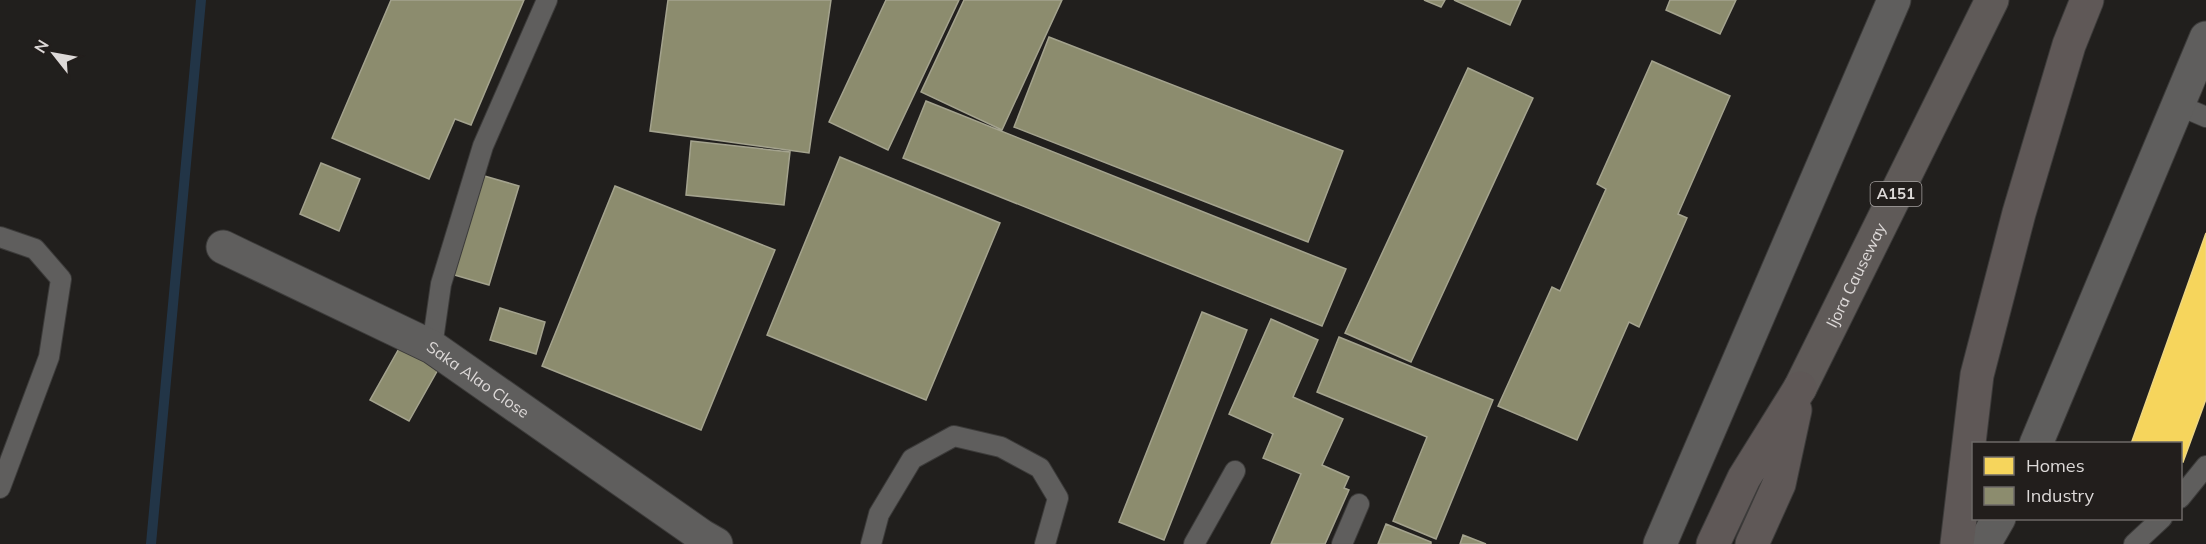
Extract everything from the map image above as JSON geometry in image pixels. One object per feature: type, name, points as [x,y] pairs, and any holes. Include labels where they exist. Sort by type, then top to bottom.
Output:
[{"type":"highway","points":[[1957,544],[1977,375],[2019,213],[2069,45],[2087,0]]},
{"type":"highway","points":[[1713,544],[1744,477],[1800,388]]},
{"type":"highway","points":[[1752,544],[1779,483],[1800,388]]},
{"type":"main road","name":"Ijora Causeway","points":[[1800,388],[1992,0]]},
{"type":"street","points":[[1660,544],[1894,0]]},
{"type":"street","points":[[2037,442],[2192,111],[2206,38]]},
{"type":"street","name":"Saka Alao Close","points":[[223,247],[432,347],[705,541]]},
{"type":"street","points":[[1984,544],[1998,520]]},
{"type":"lane","points":[[432,347],[441,284],[483,146],[547,0]]},
{"type":"lane","points":[[0,237],[35,249],[61,279],[49,357],[0,488]]},
{"type":"lane","points":[[871,544],[879,514],[912,459],[954,436],[1001,447],[1040,468],[1058,498],[1045,544]]},
{"type":"lane","points":[[2182,497],[2206,466]]},
{"type":"lane","points":[[1194,544],[1235,471]]},
{"type":"lane","points":[[1342,544],[1359,504]]},
{"type":"lane","points":[[2134,544],[2161,520]]},
{"type":"building: Homes","points":[[2206,233],[2206,399],[2183,462],[2182,442],[2132,442]]},
{"type":"building: Industry","points":[[391,0],[524,0],[471,125],[455,119],[429,179],[332,138]]},
{"type":"building: Industry","points":[[668,0],[831,0],[809,153],[650,131]]},
{"type":"building: Industry","points":[[886,0],[959,0],[888,150],[829,122]]},
{"type":"building: Industry","points":[[964,0],[1062,0],[1002,130],[921,92]]},
{"type":"building: Industry","points":[[1424,0],[1445,0],[1441,7]]},
{"type":"building: Industry","points":[[1454,0],[1521,0],[1510,25]]},
{"type":"building: Industry","points":[[1670,0],[1736,0],[1720,34],[1666,10]]},
{"type":"building: Industry","points":[[1049,37],[1343,151],[1308,242],[1014,127]]},
{"type":"building: Industry","points":[[1652,61],[1730,96],[1678,214],[1687,218],[1639,327],[1629,322],[1577,440],[1498,406],[1552,287],[1560,291],[1606,189],[1597,184]]},
{"type":"building: Industry","points":[[1468,68],[1533,98],[1411,362],[1345,333]]},
{"type":"building: Industry","points":[[926,101],[1346,269],[1322,326],[903,158]]},
{"type":"building: Industry","points":[[691,141],[790,152],[784,205],[686,195]]},
{"type":"building: Industry","points":[[840,157],[1000,223],[926,400],[767,335]]},
{"type":"building: Industry","points":[[321,163],[360,179],[339,231],[300,214]]},
{"type":"building: Industry","points":[[481,175],[519,186],[489,285],[451,274]]},
{"type":"building: Industry","points":[[615,186],[775,250],[701,430],[542,366]]},
{"type":"building: Industry","points":[[500,308],[545,322],[536,354],[490,340]]},
{"type":"building: Industry","points":[[1202,312],[1247,330],[1164,540],[1119,522]]},
{"type":"building: Industry","points":[[1271,319],[1318,340],[1293,397],[1343,419],[1322,465],[1349,477],[1344,488],[1349,490],[1325,544],[1271,544],[1301,474],[1263,458],[1273,434],[1229,414]]},
{"type":"building: Industry","points":[[1339,337],[1493,400],[1436,539],[1393,521],[1427,437],[1317,392]]},
{"type":"building: Industry","points":[[401,345],[440,366],[409,421],[370,400]]},
{"type":"building: Industry","points":[[1386,524],[1431,542],[1431,544],[1378,544]]},
{"type":"building: Industry","points":[[1463,535],[1486,544],[1460,544]]},
{"type":"waterway","points":[[151,544],[201,0]]}]
